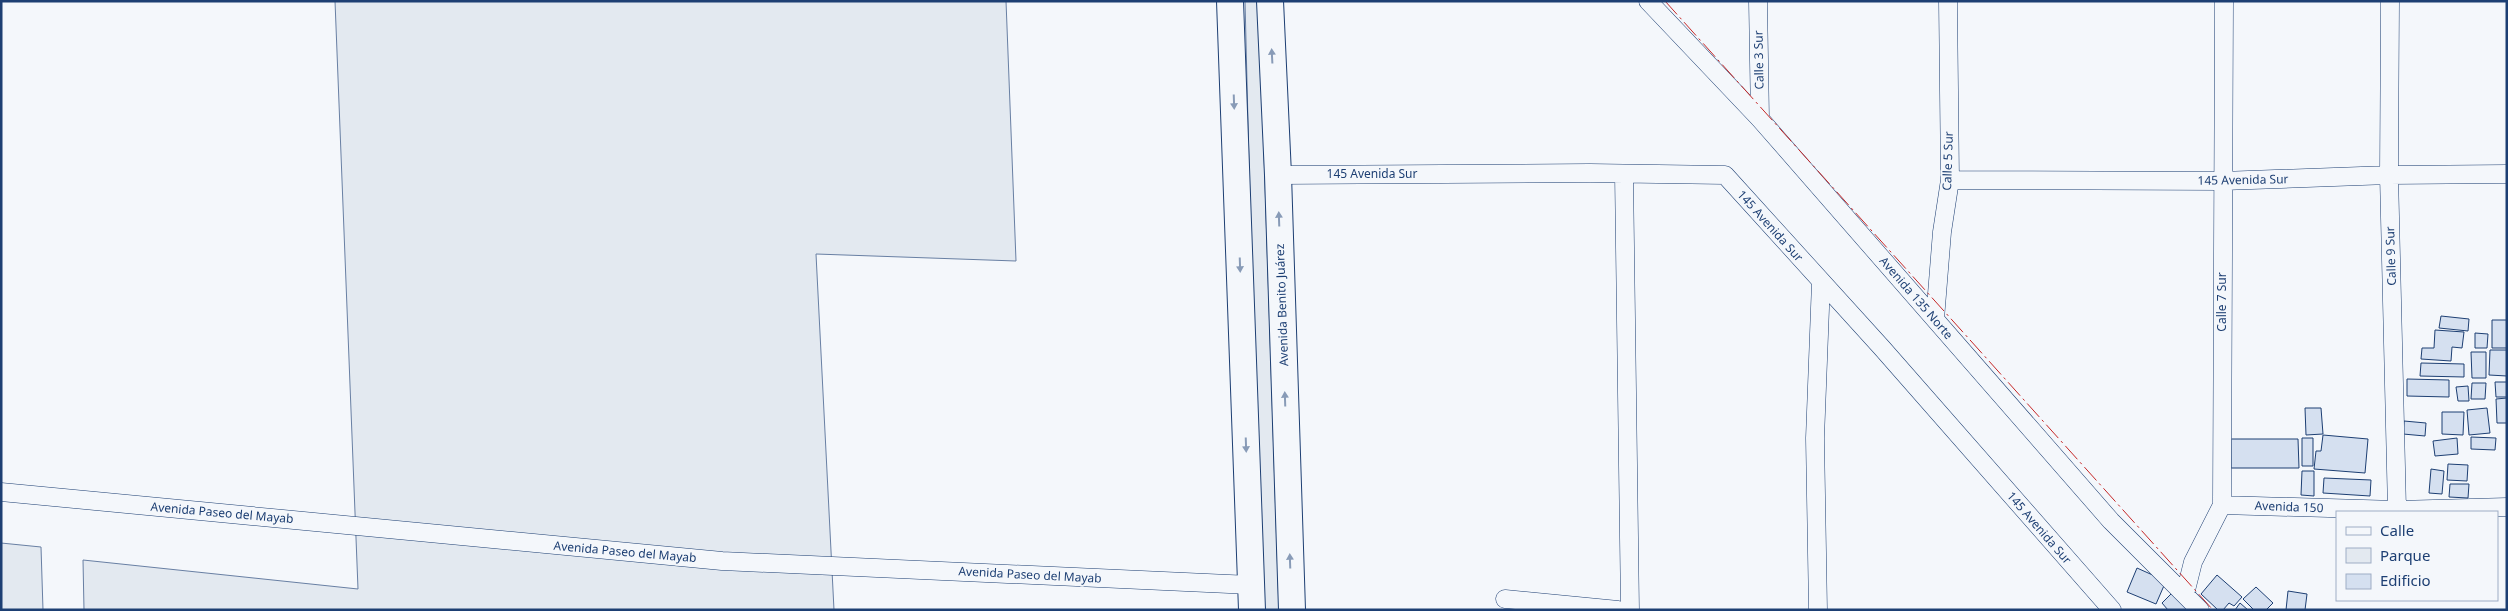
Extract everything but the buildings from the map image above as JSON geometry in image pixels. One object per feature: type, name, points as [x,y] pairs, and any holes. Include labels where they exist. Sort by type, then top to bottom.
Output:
[{"type":"main road","points":[[1230,1],[1252,597]]},
{"type":"main road","name":"Avenida Benito Juárez","points":[[1270,1],[1278,175],[1292,610]]},
{"type":"street","name":"Avenida 135 Norte","points":[[1648,1],[1760,119],[2112,521],[2200,610]]},
{"type":"street","name":"Calle 3 Sur","points":[[1758,1],[1760,119]]},
{"type":"street","name":"Calle 5 Sur","points":[[1935,320],[1942,232],[1950,180],[1948,1]]},
{"type":"street","name":"Calle 7 Sur","points":[[2185,594],[2193,562],[2222,505],[2224,1]]},
{"type":"street","name":"Calle 9 Sur","points":[[2390,1],[2389,175],[2398,510]]},
{"type":"street","points":[[1624,174],[1630,610]]},
{"type":"street","name":"145 Avenida Sur","points":[[1950,180],[2222,181],[2389,175],[2507,174]]},
{"type":"street","name":"145 Avenida Sur","points":[[1278,175],[1725,175],[2112,610]]},
{"type":"street","points":[[1818,610],[1815,438],[1821,282]]},
{"type":"street","name":"Avenida Paseo del Mayab","points":[[1,492],[722,561],[1252,597]]},
{"type":"street","name":"Avenida 150","points":[[2222,505],[2398,510],[2507,507]]},
{"type":"street","points":[[1505,599],[1618,610]]},
{"type":"green space","points":[[335,1],[1006,1],[1016,261],[816,254],[834,610],[84,610],[83,560],[358,589]]},
{"type":"green space","points":[[1245,1],[1259,1],[1279,610],[1264,610],[1253,325]]},
{"type":"green space","points":[[1,543],[41,547],[43,610],[1,610]]},
{"type":"power","points":[[1665,1],[2213,610]]}]
